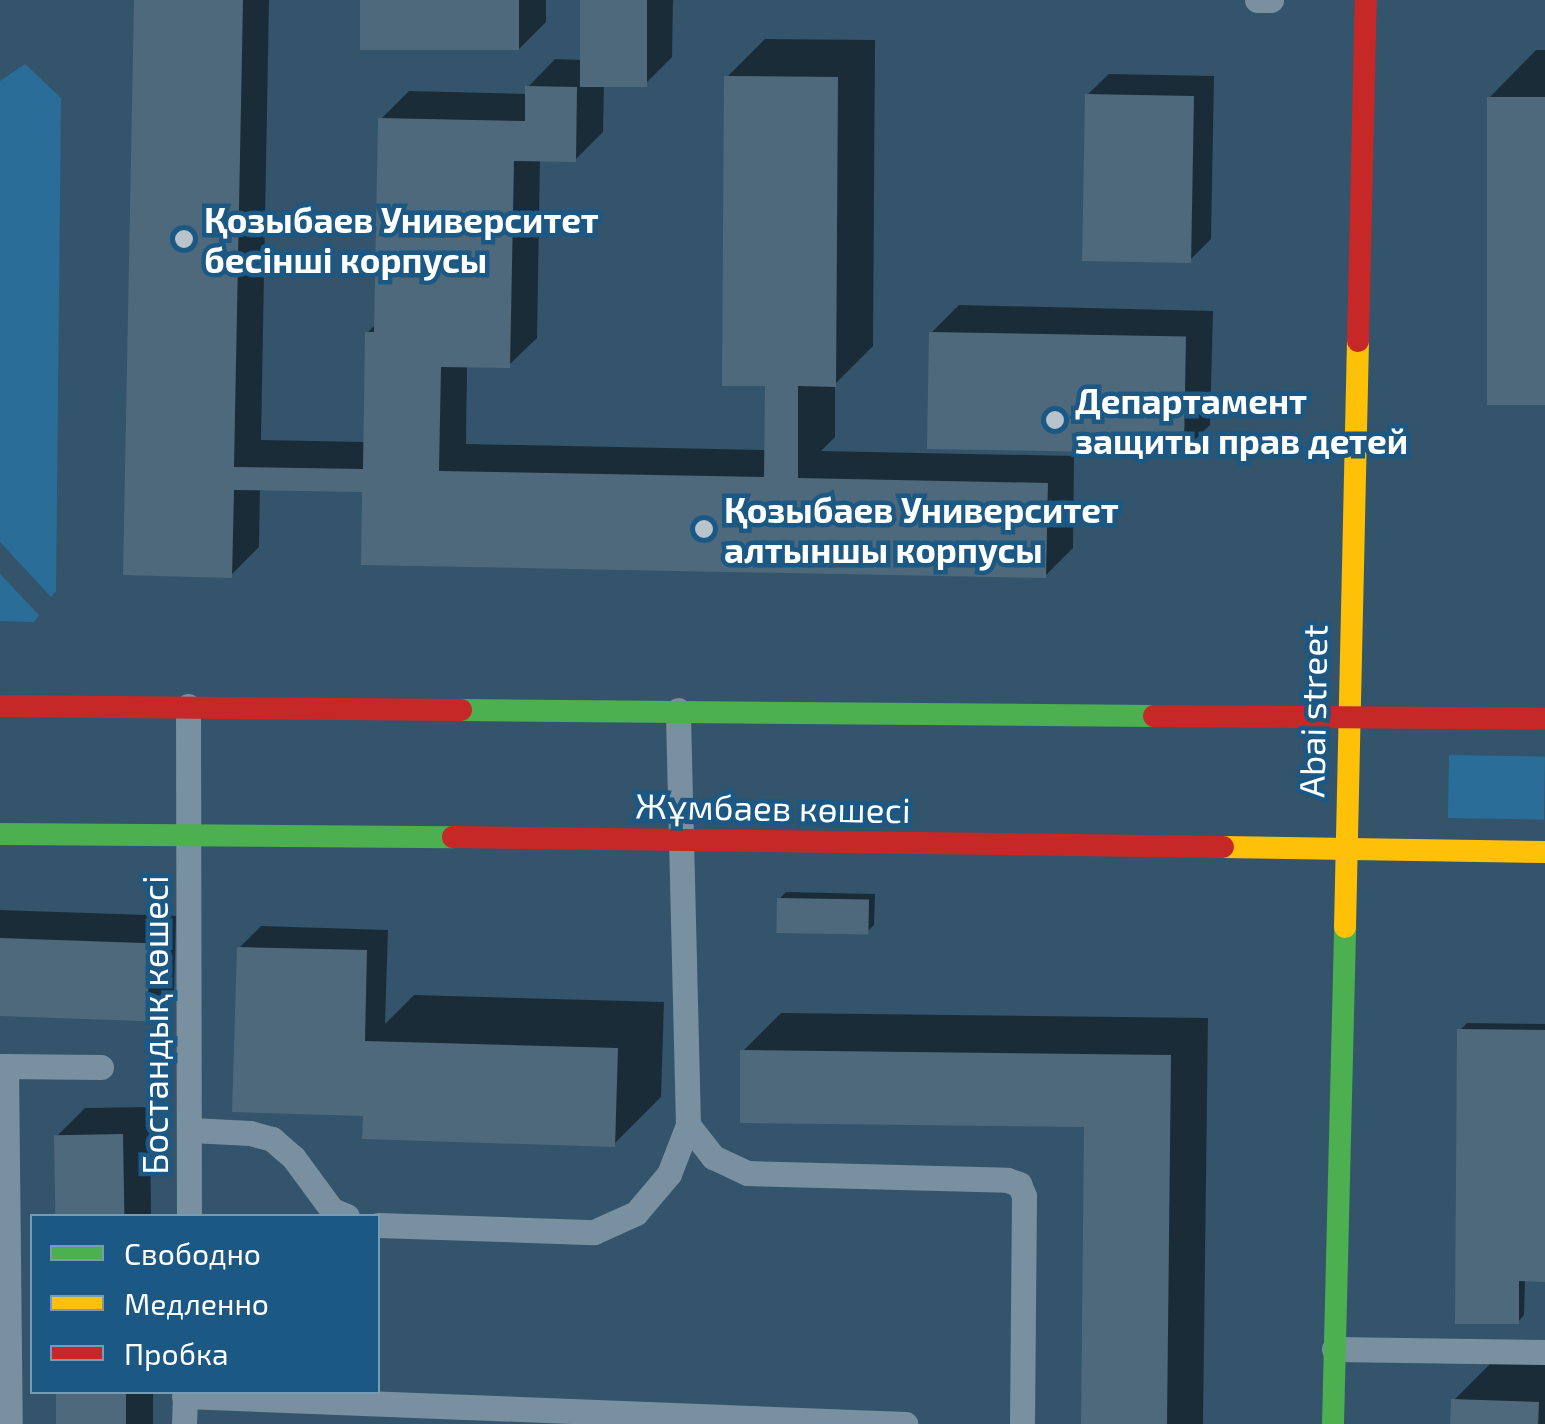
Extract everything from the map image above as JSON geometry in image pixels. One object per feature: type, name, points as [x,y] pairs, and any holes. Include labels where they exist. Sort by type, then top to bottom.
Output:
[{"type":"main road","name":"Abai street","points":[[1333,1424],[1366,0]]},
{"type":"main road","points":[[0,706],[1545,720]]},
{"type":"main road","name":"Жұмбаев көшесі","points":[[0,834],[189,832],[1545,852]]},
{"type":"lane","points":[[1257,0],[1271,0]]},
{"type":"lane","name":"Бостандық көшесі","points":[[188,706],[189,1214]]},
{"type":"lane","points":[[380,1226],[605,1229],[636,1213],[669,1174],[688,1125],[678,710]]},
{"type":"lane","points":[[10,1424],[3,1066],[101,1068]]},
{"type":"lane","points":[[688,1125],[713,1156],[747,1172],[1007,1180],[1019,1184],[1024,1196],[1022,1424]]},
{"type":"lane","points":[[191,1130],[272,1138],[293,1158],[332,1210],[342,1214]]},
{"type":"lane","points":[[1334,1349],[1545,1352]]},
{"type":"lane","points":[[184,1424],[184,1394],[905,1424]]},
{"type":"shaded area","points":[[25,64],[61,98],[56,591],[51,597],[0,542],[0,81]]},
{"type":"shaded area","points":[[0,574],[39,615],[34,622],[0,621]]},
{"type":"shaded area","points":[[1449,755],[1545,757],[1544,820],[1448,818]]},
{"type":"building","points":[[134,0],[243,0],[234,467],[363,469],[365,332],[374,332],[378,118],[525,121],[525,86],[577,87],[576,162],[514,161],[510,368],[441,367],[439,471],[764,477],[765,386],[722,386],[724,76],[838,77],[836,387],[798,386],[798,478],[1048,483],[1046,578],[361,565],[362,492],[234,490],[232,578],[123,575]]},
{"type":"building","points":[[360,0],[519,0],[519,50],[360,50]]},
{"type":"building","points":[[580,0],[647,0],[647,87],[580,87]]},
{"type":"building","points":[[1085,94],[1194,96],[1191,263],[1082,261]]},
{"type":"building","points":[[1487,97],[1545,97],[1545,405],[1487,405]]},
{"type":"building","name":"Департамент защиты прав детей","points":[[929,332],[1186,336],[1184,453],[927,449]]},
{"type":"building","points":[[777,898],[869,900],[868,935],[776,933]]},
{"type":"building","points":[[0,938],[150,943],[147,1021],[0,1016]]},
{"type":"building","points":[[237,947],[367,950],[365,1041],[618,1048],[615,1147],[362,1139],[363,1116],[232,1112]]},
{"type":"building","points":[[1457,1029],[1545,1030],[1545,1282],[1519,1281],[1519,1324],[1455,1324]]},
{"type":"building","points":[[740,1050],[1171,1055],[1167,1424],[1081,1424],[1084,1127],[740,1123]]},
{"type":"building","points":[[123,1134],[124,1214],[55,1214],[54,1135]]},
{"type":"building","points":[[56,1394],[126,1394],[126,1424],[56,1424]]},
{"type":"building","points":[[1451,1399],[1539,1402],[1538,1424],[1450,1424]]},
{"type":"traffic: fast","points":[[461,710],[1154,716]]},
{"type":"traffic: fast","points":[[0,834],[453,837]]},
{"type":"traffic: fast","points":[[1333,1424],[1345,927]]},
{"type":"traffic: slow","points":[[1345,927],[1358,341]]},
{"type":"traffic: slow","points":[[1223,847],[1545,852]]},
{"type":"traffic: jam","points":[[1358,341],[1366,0]]},
{"type":"traffic: jam","points":[[0,706],[461,710]]},
{"type":"traffic: jam","points":[[1154,716],[1545,719]]},
{"type":"traffic: jam","points":[[453,837],[1223,847]]},
{"type":"place","name":"Қозыбаев Университет бесінші корпусы","points":[[184,239]]},
{"type":"place","name":"Департамент защиты прав детей","points":[[1055,420]]},
{"type":"place","name":"Қозыбаев Университет алтыншы корпусы","points":[[704,529]]}]
